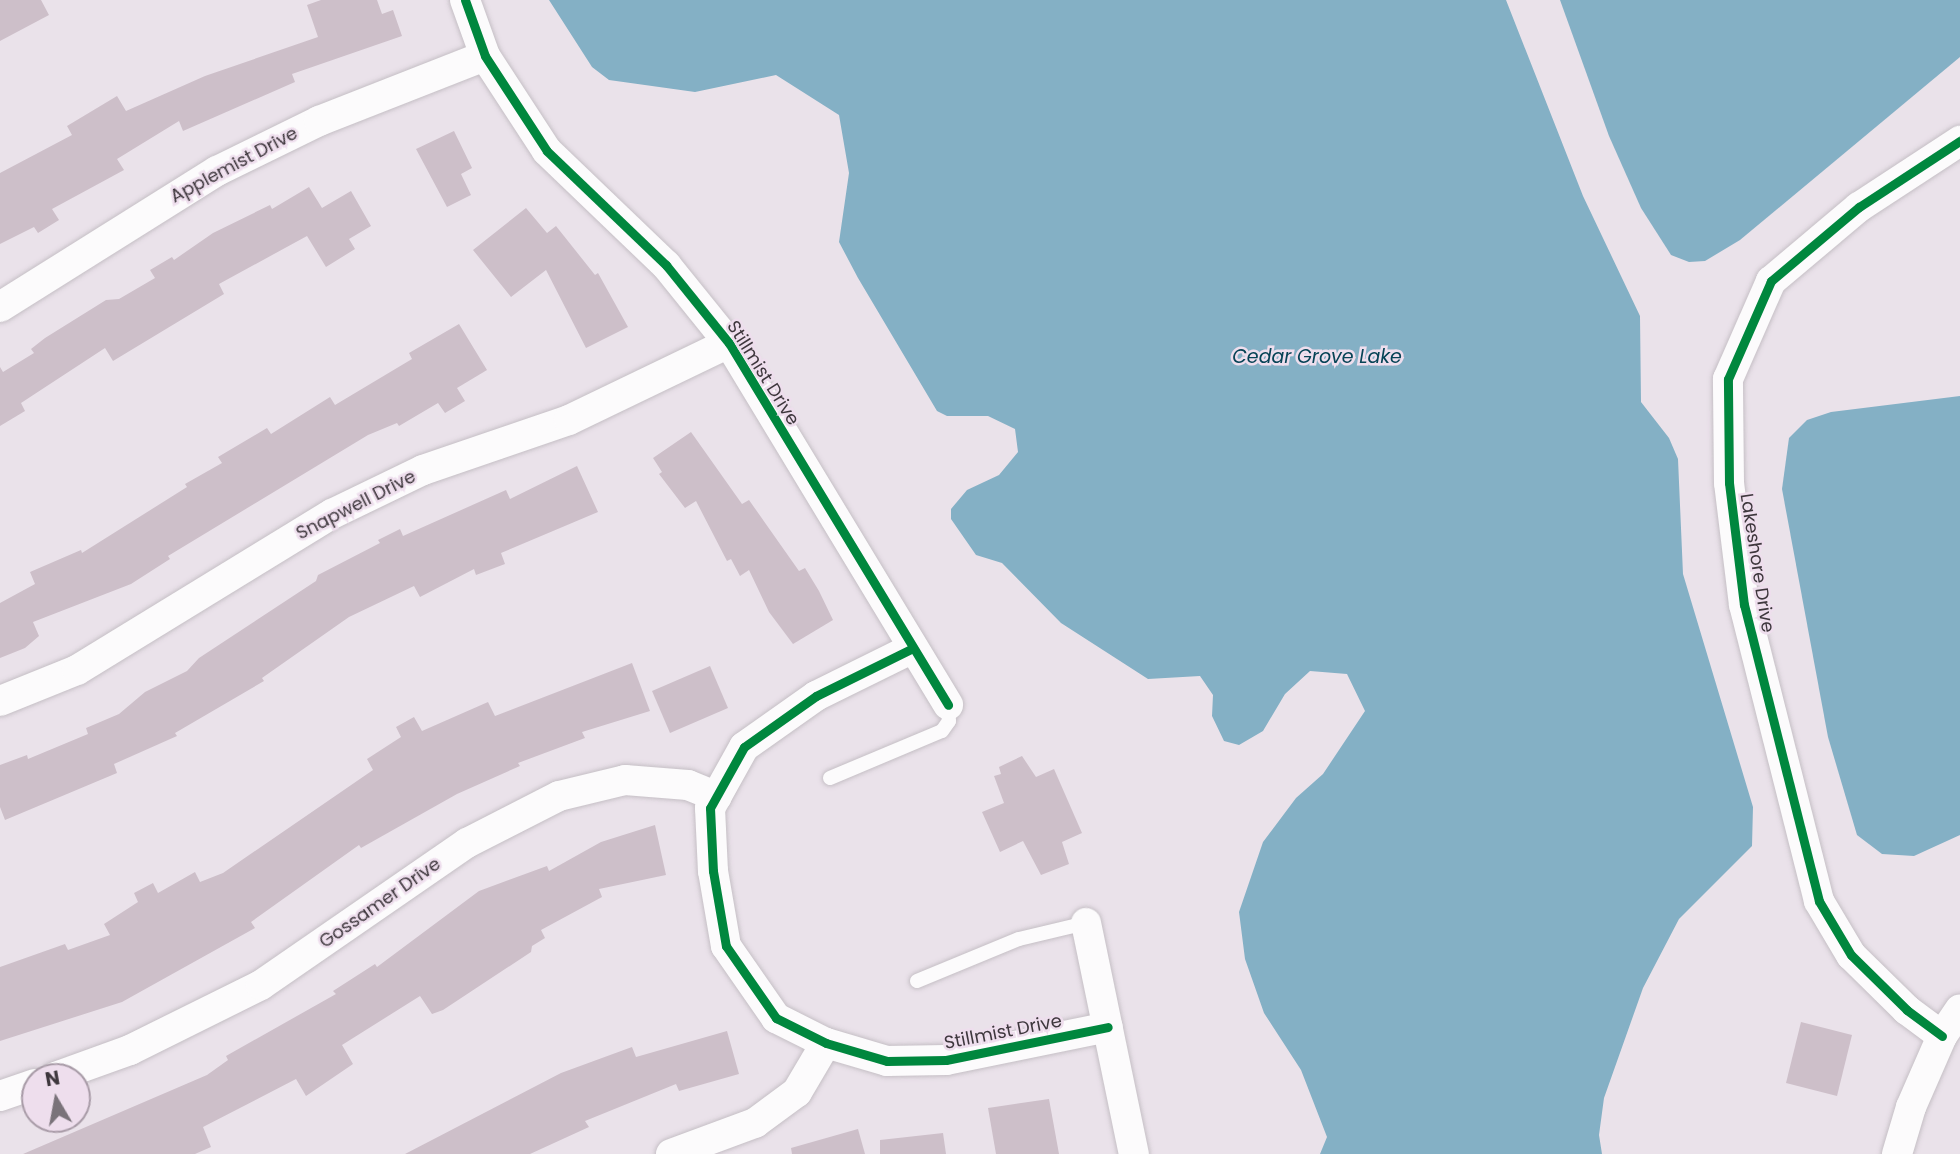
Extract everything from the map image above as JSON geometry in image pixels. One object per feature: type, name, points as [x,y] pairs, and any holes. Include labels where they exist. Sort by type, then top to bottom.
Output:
[{"type":"street","name":"Stillmist Drive","points":[[465,0],[485,56],[547,151],[667,265],[729,343],[948,705]]},
{"type":"street","name":"Applemist Drive","points":[[0,307],[217,171],[319,121],[485,56]]},
{"type":"street","name":"Lakeshore Drive","points":[[1942,1036],[1907,1010],[1851,955],[1819,901],[1744,605],[1729,483],[1728,379],[1771,281],[1859,207],[1960,141]]},
{"type":"street","name":"Snapwell Drive","points":[[0,701],[77,670],[331,514],[423,470],[569,420],[729,343]]},
{"type":"street","name":"Stillmist Drive","points":[[913,648],[816,696],[744,747],[710,808],[713,871],[726,946],[776,1018],[827,1044],[887,1061],[946,1060],[1108,1027]]},
{"type":"street","name":"Gossamer Drive","points":[[91,1064],[130,1050],[261,985],[467,842],[559,796],[625,780],[688,785],[716,797]]},
{"type":"street","points":[[1086,923],[1134,1154]]},
{"type":"street","points":[[1898,1154],[1911,1107],[1942,1036],[1960,1009]]},
{"type":"street","points":[[671,1154],[755,1123],[797,1092],[827,1044]]},
{"type":"street","points":[[0,1096],[21,1089]]},
{"type":"lane","points":[[830,778],[943,732],[949,721],[948,705]]},
{"type":"lane","points":[[917,981],[1019,939],[1086,923]]},
{"type":"water","name":"Cedar Grove Lake","points":[[549,0],[1506,0],[1583,196],[1640,316],[1641,402],[1669,438],[1678,459],[1683,574],[1753,807],[1752,846],[1679,919],[1643,988],[1604,1098],[1599,1135],[1602,1154],[1320,1154],[1327,1137],[1301,1070],[1264,1013],[1245,959],[1239,912],[1263,842],[1296,798],[1323,774],[1365,711],[1347,674],[1310,671],[1285,694],[1263,731],[1239,745],[1224,741],[1212,716],[1213,695],[1200,676],[1148,679],[1061,623],[1002,563],[976,555],[951,519],[951,509],[967,490],[999,475],[1018,452],[1015,429],[988,416],[947,416],[937,411],[858,278],[839,242],[849,173],[839,115],[776,75],[695,92],[609,80],[592,67]]},
{"type":"water","points":[[1560,0],[1960,0],[1960,57],[1740,240],[1705,261],[1689,262],[1671,255],[1641,208],[1609,136]]},
{"type":"water","points":[[1960,396],[1960,835],[1914,856],[1882,854],[1857,835],[1828,737],[1782,489],[1789,438],[1807,420],[1831,412]]},
{"type":"building","points":[[0,0],[41,0],[49,15],[0,41]]},
{"type":"building","points":[[321,0],[377,0],[382,14],[393,10],[402,36],[292,74],[295,82],[183,131],[179,121],[117,159],[124,170],[52,209],[59,220],[38,233],[34,227],[0,244],[0,173],[72,135],[67,126],[117,96],[126,111],[205,76],[318,37],[307,5]]},
{"type":"building","points":[[454,131],[472,168],[461,174],[471,195],[447,207],[416,149]]},
{"type":"building","points":[[309,187],[322,208],[351,191],[371,226],[349,239],[355,249],[326,267],[307,236],[219,284],[224,294],[113,361],[105,348],[21,403],[25,411],[0,426],[0,367],[3,372],[34,353],[31,349],[45,338],[106,300],[119,299],[155,278],[150,270],[172,257],[174,260],[213,233],[270,205],[272,209]]},
{"type":"building","points":[[526,208],[547,233],[556,226],[595,275],[598,273],[628,327],[586,348],[546,270],[511,297],[473,250]]},
{"type":"building","points":[[459,324],[487,370],[457,388],[465,401],[445,413],[438,403],[399,426],[397,423],[368,435],[168,556],[170,559],[131,584],[33,622],[39,636],[25,648],[0,658],[0,603],[35,584],[30,572],[81,550],[82,553],[187,487],[185,484],[222,463],[218,457],[267,428],[271,434],[330,397],[335,405],[412,359],[409,353]]},
{"type":"building","points":[[691,432],[742,504],[749,500],[799,571],[805,568],[833,620],[793,644],[769,612],[749,570],[740,576],[731,559],[727,561],[696,501],[685,508],[659,474],[662,472],[653,458]]},
{"type":"building","points":[[577,466],[598,512],[501,553],[505,564],[476,575],[474,569],[420,597],[414,586],[349,617],[262,678],[264,681],[175,733],[177,736],[114,764],[117,773],[5,820],[0,807],[0,765],[27,755],[28,759],[88,734],[86,728],[119,714],[145,692],[187,671],[199,658],[316,581],[318,575],[380,543],[378,540],[400,529],[403,536],[506,490],[510,499]]},
{"type":"building","points":[[632,663],[650,711],[582,732],[585,738],[518,763],[520,766],[457,794],[361,848],[359,845],[251,922],[255,928],[122,1002],[0,1041],[0,967],[65,944],[68,950],[110,935],[104,924],[138,902],[134,893],[153,883],[158,893],[195,872],[200,882],[223,873],[373,770],[367,759],[401,737],[396,727],[414,717],[422,731],[488,702],[495,716]]},
{"type":"building","points":[[710,666],[728,708],[670,733],[652,691]]},
{"type":"building","points":[[1022,756],[1036,777],[1054,769],[1082,833],[1062,842],[1069,864],[1041,875],[1023,841],[1000,852],[982,812],[1004,803],[994,776],[1001,774],[999,767]]},
{"type":"building","points":[[655,825],[666,875],[599,889],[602,897],[541,930],[545,938],[532,946],[531,952],[443,1010],[432,1014],[420,996],[342,1045],[353,1064],[306,1096],[296,1079],[203,1127],[211,1147],[195,1154],[23,1154],[72,1133],[91,1133],[91,1125],[207,1075],[228,1060],[226,1056],[336,994],[333,991],[375,964],[377,967],[479,891],[547,866],[549,871],[601,842]]},
{"type":"building","points":[[1801,1022],[1852,1035],[1837,1096],[1786,1083]]},
{"type":"building","points":[[727,1031],[739,1074],[679,1091],[676,1084],[585,1121],[589,1127],[530,1154],[405,1154],[561,1073],[632,1047],[636,1057]]},
{"type":"building","points":[[1049,1099],[1059,1154],[996,1154],[988,1108]]},
{"type":"building","points":[[858,1129],[865,1154],[792,1154],[791,1148]]},
{"type":"building","points":[[943,1133],[946,1154],[880,1154],[880,1140]]},
{"type":"cycle path","points":[[465,0],[485,56],[547,151],[666,265],[729,343],[948,705]]},
{"type":"cycle path","points":[[1942,1036],[1907,1010],[1851,955],[1819,901],[1744,605],[1729,483],[1728,379],[1771,281],[1859,207],[1960,141]]},
{"type":"cycle path","points":[[913,648],[816,696],[744,747],[710,808],[713,871],[726,946],[776,1018],[826,1043],[887,1061],[946,1060],[1108,1027]]}]
